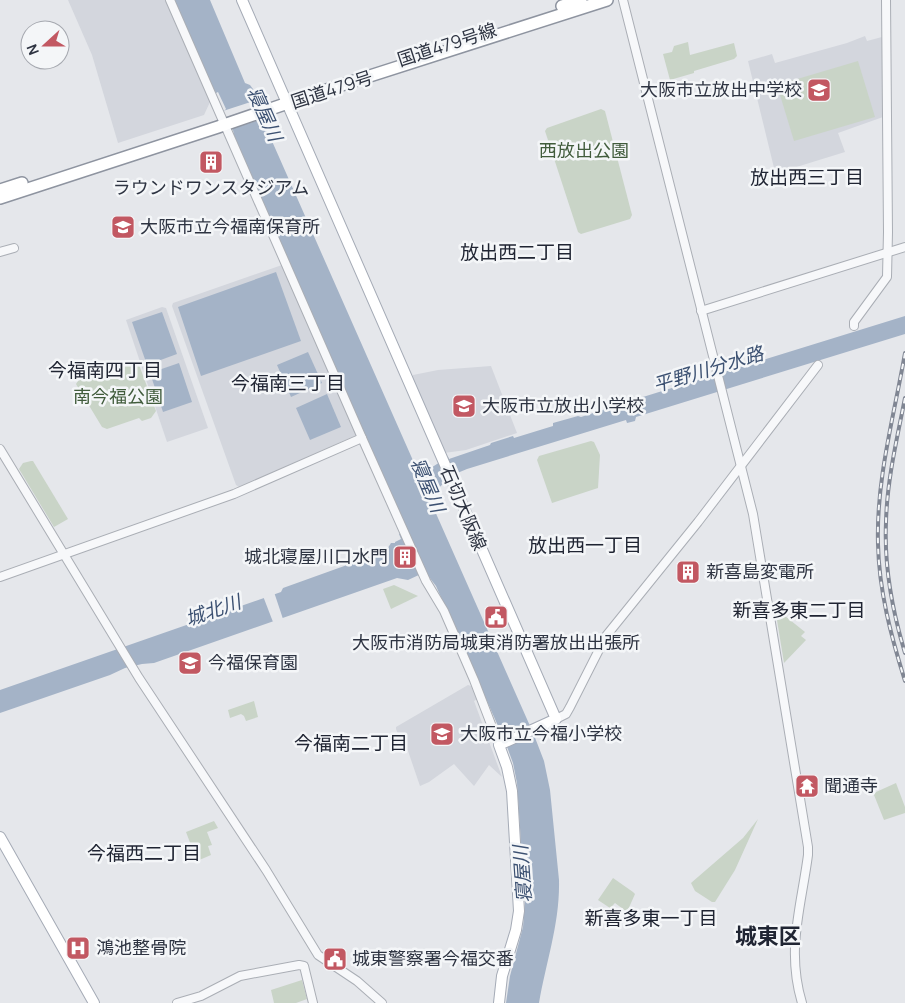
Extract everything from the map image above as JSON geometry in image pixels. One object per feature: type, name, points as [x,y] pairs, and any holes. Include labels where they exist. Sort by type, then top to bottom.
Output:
[{"type":"highway","name":"国道479号線","points":[[285,101],[581,0]]},
{"type":"highway","name":"国道479号","points":[[0,190],[607,0]]},
{"type":"highway","name":"国道479号","points":[[0,198],[225,120]]},
{"type":"main road","name":"石切大阪線","points":[[242,0],[556,719]]},
{"type":"main road","points":[[499,1003],[502,976],[516,930],[519,911],[512,791],[502,744],[556,719]]},
{"type":"main road","points":[[0,837],[94,1003]]},
{"type":"street","points":[[170,0],[225,120],[362,438],[426,581],[444,611],[502,744]]},
{"type":"street","points":[[623,0],[755,528],[808,847],[794,944],[795,973],[802,1003]]},
{"type":"street","points":[[854,326],[854,322],[886,277],[888,253],[886,0]]},
{"type":"street","points":[[701,311],[905,247]]},
{"type":"street","points":[[0,252],[14,248]]},
{"type":"street","points":[[556,719],[566,714],[606,636],[818,366]]},
{"type":"street","points":[[0,577],[234,494],[362,438]]},
{"type":"street","points":[[0,449],[117,641],[266,870],[318,955],[357,981],[382,1003]]},
{"type":"street","points":[[0,466],[9,463]]},
{"type":"street","points":[[177,1003],[201,996],[240,976],[299,965],[304,966],[313,1003]]},
{"type":"shaded area","points":[[68,0],[165,0],[210,102],[204,115],[118,143],[92,55]]},
{"type":"shaded area","name":"大阪市立放出中学校","points":[[865,36],[867,41],[882,37],[883,117],[838,133],[845,152],[777,173],[775,172],[748,61],[772,54],[775,63],[847,43]]},
{"type":"shaded area","points":[[282,265],[357,435],[239,487],[236,485],[172,306],[173,303]]},
{"type":"shaded area","points":[[162,307],[166,308],[208,428],[167,442],[126,320]]},
{"type":"shaded area","name":"大阪市立放出小学校","points":[[491,366],[517,433],[466,450],[444,453],[411,379],[413,375],[438,370]]},
{"type":"shaded area","name":"大阪市立今福小学校","points":[[468,685],[471,686],[477,699],[474,701],[502,777],[489,765],[474,786],[454,764],[429,782],[420,786],[408,751],[400,739],[396,727]]},
{"type":"green space","points":[[688,42],[690,55],[734,43],[737,56],[734,59],[670,80],[663,54],[672,52],[674,46]]},
{"type":"green space","points":[[858,61],[875,117],[794,141],[777,85]]},
{"type":"green space","name":"西放出公園","points":[[601,109],[605,111],[632,215],[630,219],[581,234],[578,232],[545,131],[547,128]]},
{"type":"green space","name":"南今福公園","points":[[138,362],[156,411],[151,418],[142,421],[139,418],[107,429],[102,427],[76,384],[78,381]]},
{"type":"green space","points":[[591,441],[594,442],[600,455],[598,488],[552,503],[537,460],[539,456]]},
{"type":"green space","points":[[33,461],[68,519],[54,527],[19,469],[23,463]]},
{"type":"green space","points":[[394,585],[418,596],[391,609],[383,589]]},
{"type":"green space","points":[[775,608],[805,632],[801,636],[806,640],[784,663]]},
{"type":"green space","points":[[254,701],[258,717],[246,721],[241,714],[230,718],[228,710]]},
{"type":"green space","points":[[896,783],[905,807],[905,813],[884,820],[874,795],[876,792]]},
{"type":"green space","points":[[758,819],[735,870],[715,902],[695,891],[691,883],[743,838]]},
{"type":"green space","points":[[214,821],[218,828],[207,832],[212,845],[208,846],[211,855],[197,861],[186,832]]},
{"type":"green space","points":[[613,878],[635,894],[627,912],[615,903],[610,908],[598,900]]},
{"type":"green space","points":[[302,980],[307,999],[296,1003],[274,1003],[271,990]]},
{"type":"water","name":"寝屋川","points":[[174,0],[210,0],[245,83],[253,89],[267,121],[264,123],[418,469],[426,471],[448,457],[449,459],[490,445],[491,443],[513,436],[514,438],[553,426],[553,423],[578,416],[581,417],[621,404],[629,399],[630,401],[905,316],[905,334],[636,417],[635,421],[627,423],[626,420],[467,469],[455,474],[445,485],[440,486],[436,492],[434,509],[534,735],[544,761],[550,790],[559,896],[555,927],[539,1003],[506,1003],[510,976],[523,927],[525,903],[517,783],[513,763],[436,586],[429,577],[426,578],[421,574],[408,580],[397,578],[154,663],[125,668],[110,675],[0,713],[0,690],[281,592],[283,588],[386,551],[391,543],[401,539],[399,534],[403,531],[405,525],[235,140],[233,130],[224,111],[226,109],[218,92],[216,93],[210,84]]},
{"type":"water","points":[[276,272],[301,341],[201,376],[178,307]]},
{"type":"water","points":[[162,312],[177,354],[147,365],[132,322]]},
{"type":"water","points":[[308,352],[322,383],[291,397],[277,365]]},
{"type":"water","points":[[179,363],[192,402],[163,412],[150,373]]},
{"type":"water","points":[[327,394],[341,427],[310,440],[296,408]]},
{"type":"pier","points":[[260,99],[268,117],[231,129],[223,111]]},
{"type":"pier","points":[[274,592],[283,619],[273,622],[263,596]]},
{"type":"railway","points":[[905,353],[883,472],[878,520],[881,579],[887,613],[905,681]]},
{"type":"railway","points":[[905,398],[890,475],[886,539],[890,588],[896,621],[905,653]]},
{"type":"place","name":"大阪市立放出中学校","points":[[819,90]]},
{"type":"place","name":"ラウンドワンスタジアム","points":[[211,162]]},
{"type":"place","name":"大阪市立今福南保育所","points":[[123,227]]},
{"type":"place","name":"大阪市立放出小学校","points":[[464,406]]},
{"type":"place","name":"城北寝屋川口水門","points":[[405,557]]},
{"type":"place","name":"新喜島変電所","points":[[688,572]]},
{"type":"place","name":"大阪市消防局城東消防署放出出張所","points":[[496,617]]},
{"type":"place","name":"今福保育園","points":[[190,663]]},
{"type":"place","name":"大阪市立今福小学校","points":[[442,734]]},
{"type":"place","name":"聞通寺","points":[[807,786]]},
{"type":"place","name":"鴻池整骨院","points":[[78,948]]},
{"type":"place","name":"城東警察署今福交番","points":[[335,959]]},
{"type":"district","name":"放出西三丁目","points":[[807,177]]},
{"type":"district","name":"放出西二丁目","points":[[517,252]]},
{"type":"district","name":"今福南四丁目","points":[[105,370]]},
{"type":"district","name":"今福南三丁目","points":[[288,383]]},
{"type":"district","name":"放出西一丁目","points":[[585,545]]},
{"type":"district","name":"新喜多東二丁目","points":[[799,610]]},
{"type":"district","name":"今福南二丁目","points":[[351,743]]},
{"type":"district","name":"今福西二丁目","points":[[144,853]]},
{"type":"district","name":"新喜多東一丁目","points":[[651,918]]},
{"type":"district","name":"城東区","points":[[768,936]]},
{"type":"water label","name":"平野川分水路","points":[[708,369]]},
{"type":"water label","name":"城北川","points":[[213,610]]}]
